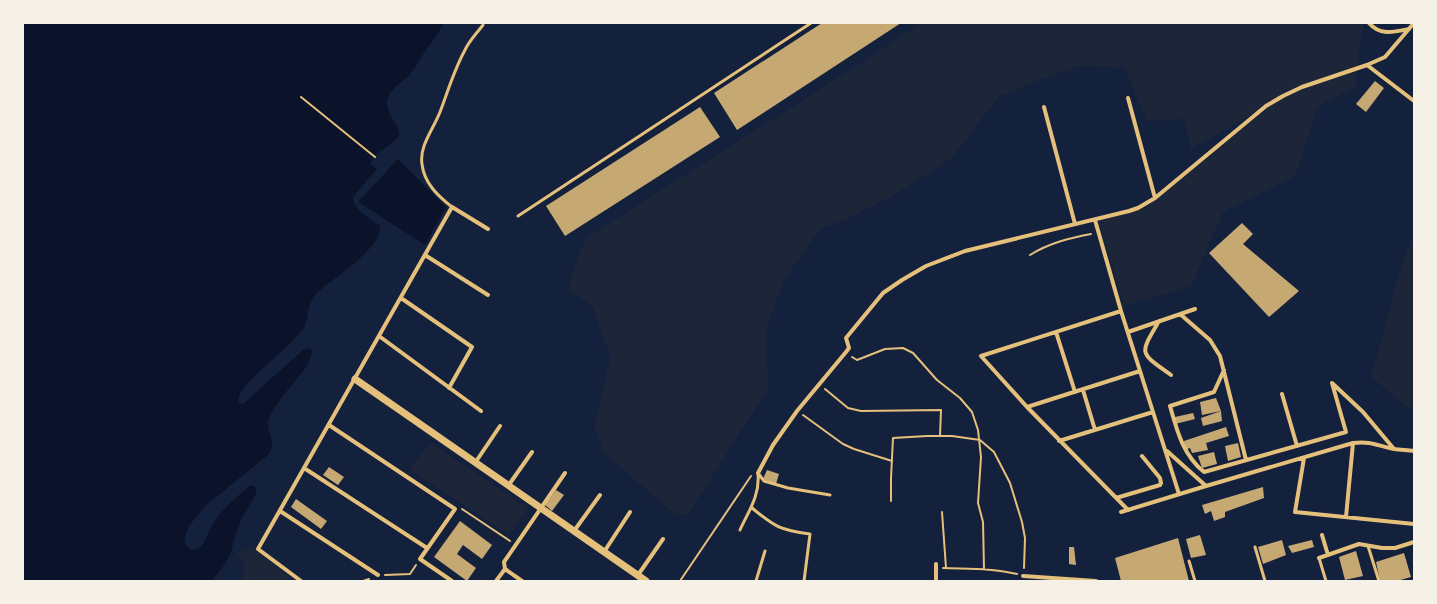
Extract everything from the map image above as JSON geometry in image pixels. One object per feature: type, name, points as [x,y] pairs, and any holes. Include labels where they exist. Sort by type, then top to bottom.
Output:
[{"type":"street","points":[[1369,23],[1373,28],[1387,33],[1409,29]]},
{"type":"street","points":[[758,473],[773,446],[797,411],[849,348],[846,338],[883,293],[926,266],[965,251],[1095,220],[1138,208],[1155,198],[1266,106],[1302,87],[1367,65],[1385,57],[1414,23]]},
{"type":"street","points":[[1367,65],[1414,101]]},
{"type":"street","points":[[1128,98],[1155,198]]},
{"type":"street","points":[[1044,107],[1075,224]]},
{"type":"street","points":[[301,581],[258,549],[452,208],[488,229]]},
{"type":"street","points":[[1095,220],[1121,311],[1179,494]]},
{"type":"street","points":[[425,256],[488,295]]},
{"type":"street","points":[[401,298],[472,347],[449,388]]},
{"type":"street","points":[[1128,332],[1195,309]]},
{"type":"street","points":[[1121,311],[981,356],[1027,408],[1128,510]]},
{"type":"street","points":[[1180,314],[1210,340],[1220,356],[1246,460]]},
{"type":"street","points":[[1159,321],[1146,343],[1145,352],[1148,358],[1171,375]]},
{"type":"street","points":[[1056,332],[1075,392]]},
{"type":"street","points":[[379,336],[481,410]]},
{"type":"street","points":[[1224,370],[1214,392],[1170,406],[1182,445],[1193,461],[1204,472],[1346,432],[1332,384],[1363,412],[1394,449]]},
{"type":"street","points":[[1027,408],[1140,371]]},
{"type":"street","points":[[355,379],[540,509],[646,581]]},
{"type":"street","points":[[1083,390],[1095,430]]},
{"type":"street","points":[[1282,394],[1297,446]]},
{"type":"street","points":[[1059,441],[1153,412]]},
{"type":"street","points":[[329,425],[455,509],[420,560],[452,581]]},
{"type":"street","points":[[474,463],[500,426]]},
{"type":"street","points":[[1346,517],[1353,443]]},
{"type":"street","points":[[1121,512],[1353,443],[1374,443],[1394,449],[1414,451]]},
{"type":"street","points":[[1166,450],[1206,486]]},
{"type":"street","points":[[507,486],[532,452]]},
{"type":"street","points":[[1116,498],[1160,485],[1162,483],[1160,478],[1142,456]]},
{"type":"street","points":[[1304,458],[1295,512],[1414,524]]},
{"type":"street","points":[[304,468],[427,548]]},
{"type":"street","points":[[496,581],[505,569],[504,562],[565,473]]},
{"type":"street","points":[[574,531],[600,495]]},
{"type":"street","points":[[280,511],[378,575]]},
{"type":"street","points":[[604,552],[630,512]]},
{"type":"street","points":[[1322,535],[1328,555]]},
{"type":"street","points":[[638,575],[663,539]]},
{"type":"street","points":[[1319,558],[1359,544],[1382,548],[1394,548],[1414,542]]},
{"type":"street","points":[[936,566],[936,581]]},
{"type":"street","points":[[505,569],[522,581]]},
{"type":"street","points":[[1023,576],[1096,581]]},
{"type":"lane","points":[[518,216],[811,23]]},
{"type":"lane","points":[[452,208],[431,187],[425,176],[421,162],[423,151],[453,74],[465,49],[483,25]]},
{"type":"lane","points":[[758,473],[764,481],[788,488],[830,495]]},
{"type":"lane","points":[[740,530],[752,508],[758,490],[758,473]]},
{"type":"lane","points":[[752,508],[771,524],[777,527],[785,530],[810,534],[804,581]]},
{"type":"lane","points":[[1368,546],[1379,581]]},
{"type":"lane","points":[[1255,547],[1265,581]]},
{"type":"lane","points":[[756,581],[765,551]]},
{"type":"lane","points":[[1319,558],[1326,581]]},
{"type":"lane","points":[[1189,561],[1195,581]]},
{"type":"path","points":[[301,97],[374,157]]},
{"type":"path","points":[[1030,255],[1042,247],[1075,237],[1098,233]]},
{"type":"path","points":[[846,352],[857,360],[869,354],[895,348],[903,348],[913,353],[937,380],[968,405],[976,422],[980,440],[981,464],[978,503],[983,522],[984,569]]},
{"type":"path","points":[[819,383],[848,408],[861,411],[941,410],[940,436]]},
{"type":"path","points":[[797,411],[843,444],[854,450],[892,461]]},
{"type":"path","points":[[891,501],[890,478],[893,438],[940,436],[980,440],[994,452],[1005,471],[1019,507],[1025,538],[1023,576],[1004,571],[946,568],[936,566]]},
{"type":"path","points":[[680,581],[751,476],[758,473]]},
{"type":"path","points":[[455,509],[460,508],[516,545]]},
{"type":"path","points":[[942,512],[946,568]]},
{"type":"path","points":[[363,581],[378,575],[410,574],[420,560]]},
{"type":"shaded area","points":[[23,23],[444,23],[413,71],[394,88],[389,95],[387,107],[398,129],[399,136],[387,147],[376,154],[370,164],[376,168],[376,170],[353,197],[359,210],[380,226],[379,234],[374,243],[356,262],[314,296],[309,305],[307,320],[303,329],[249,382],[239,395],[239,404],[243,404],[303,350],[309,348],[313,351],[306,367],[281,398],[270,416],[268,426],[272,444],[268,455],[205,506],[189,526],[185,537],[186,545],[192,550],[204,543],[212,525],[229,504],[249,486],[254,486],[256,489],[256,494],[242,518],[236,533],[231,552],[225,564],[212,581],[23,581]]},
{"type":"shaded area","points":[[921,23],[1364,23],[1357,66],[1356,87],[1318,106],[1295,176],[1223,212],[1191,286],[1124,306],[1098,219],[1145,208],[1278,100],[1191,149],[1184,119],[1147,121],[1125,68],[1080,65],[999,96],[952,158],[896,194],[847,219],[820,229],[784,280],[766,329],[768,389],[688,514],[676,515],[604,453],[594,426],[611,356],[593,307],[570,291],[571,276],[586,238],[860,64]]},
{"type":"shaded area","points":[[398,159],[446,207],[425,245],[358,202]]},
{"type":"shaded area","points":[[1414,233],[1414,412],[1371,377],[1402,264]]},
{"type":"shaded area","points":[[431,443],[528,508],[509,535],[409,469]]},
{"type":"shaded area","points":[[254,548],[295,581],[241,581],[245,564],[236,553]]},
{"type":"building","points":[[822,23],[901,23],[737,130],[714,93]]},
{"type":"building","points":[[1375,81],[1384,88],[1366,112],[1356,104]]},
{"type":"building","points":[[700,107],[720,137],[565,236],[546,206]]},
{"type":"building","points":[[1242,223],[1253,234],[1243,244],[1299,291],[1269,317],[1209,253]]},
{"type":"building","points":[[1216,398],[1221,411],[1202,415],[1200,402]]},
{"type":"building","points":[[1221,411],[1222,421],[1203,426],[1201,418]]},
{"type":"building","points":[[1193,413],[1195,419],[1175,424],[1175,417]]},
{"type":"building","points":[[1226,427],[1229,436],[1206,443],[1208,450],[1192,453],[1190,448],[1185,450],[1184,441]]},
{"type":"building","points":[[1238,443],[1241,457],[1228,461],[1225,446]]},
{"type":"building","points":[[1214,452],[1217,464],[1202,468],[1198,456]]},
{"type":"building","points":[[329,467],[344,477],[338,485],[323,475]]},
{"type":"building","points":[[767,470],[779,474],[776,484],[763,479]]},
{"type":"building","points":[[1263,487],[1264,498],[1225,512],[1225,517],[1214,521],[1211,511],[1205,514],[1202,505]]},
{"type":"building","points":[[556,490],[564,495],[552,511],[545,505]]},
{"type":"building","points":[[296,499],[327,521],[321,529],[291,507]]},
{"type":"building","points":[[460,521],[492,545],[482,559],[463,545],[457,554],[476,568],[467,581],[434,557]]},
{"type":"building","points":[[1200,535],[1206,555],[1191,558],[1186,539]]},
{"type":"building","points":[[1178,538],[1189,581],[1121,581],[1115,558]]},
{"type":"building","points":[[1282,540],[1286,555],[1263,564],[1258,547]]},
{"type":"building","points":[[1312,540],[1314,547],[1292,553],[1288,546]]},
{"type":"building","points":[[1069,547],[1074,547],[1076,565],[1069,564]]},
{"type":"building","points":[[1356,551],[1363,576],[1345,580],[1339,557]]},
{"type":"building","points":[[1404,553],[1411,577],[1397,581],[1380,581],[1376,562]]}]
